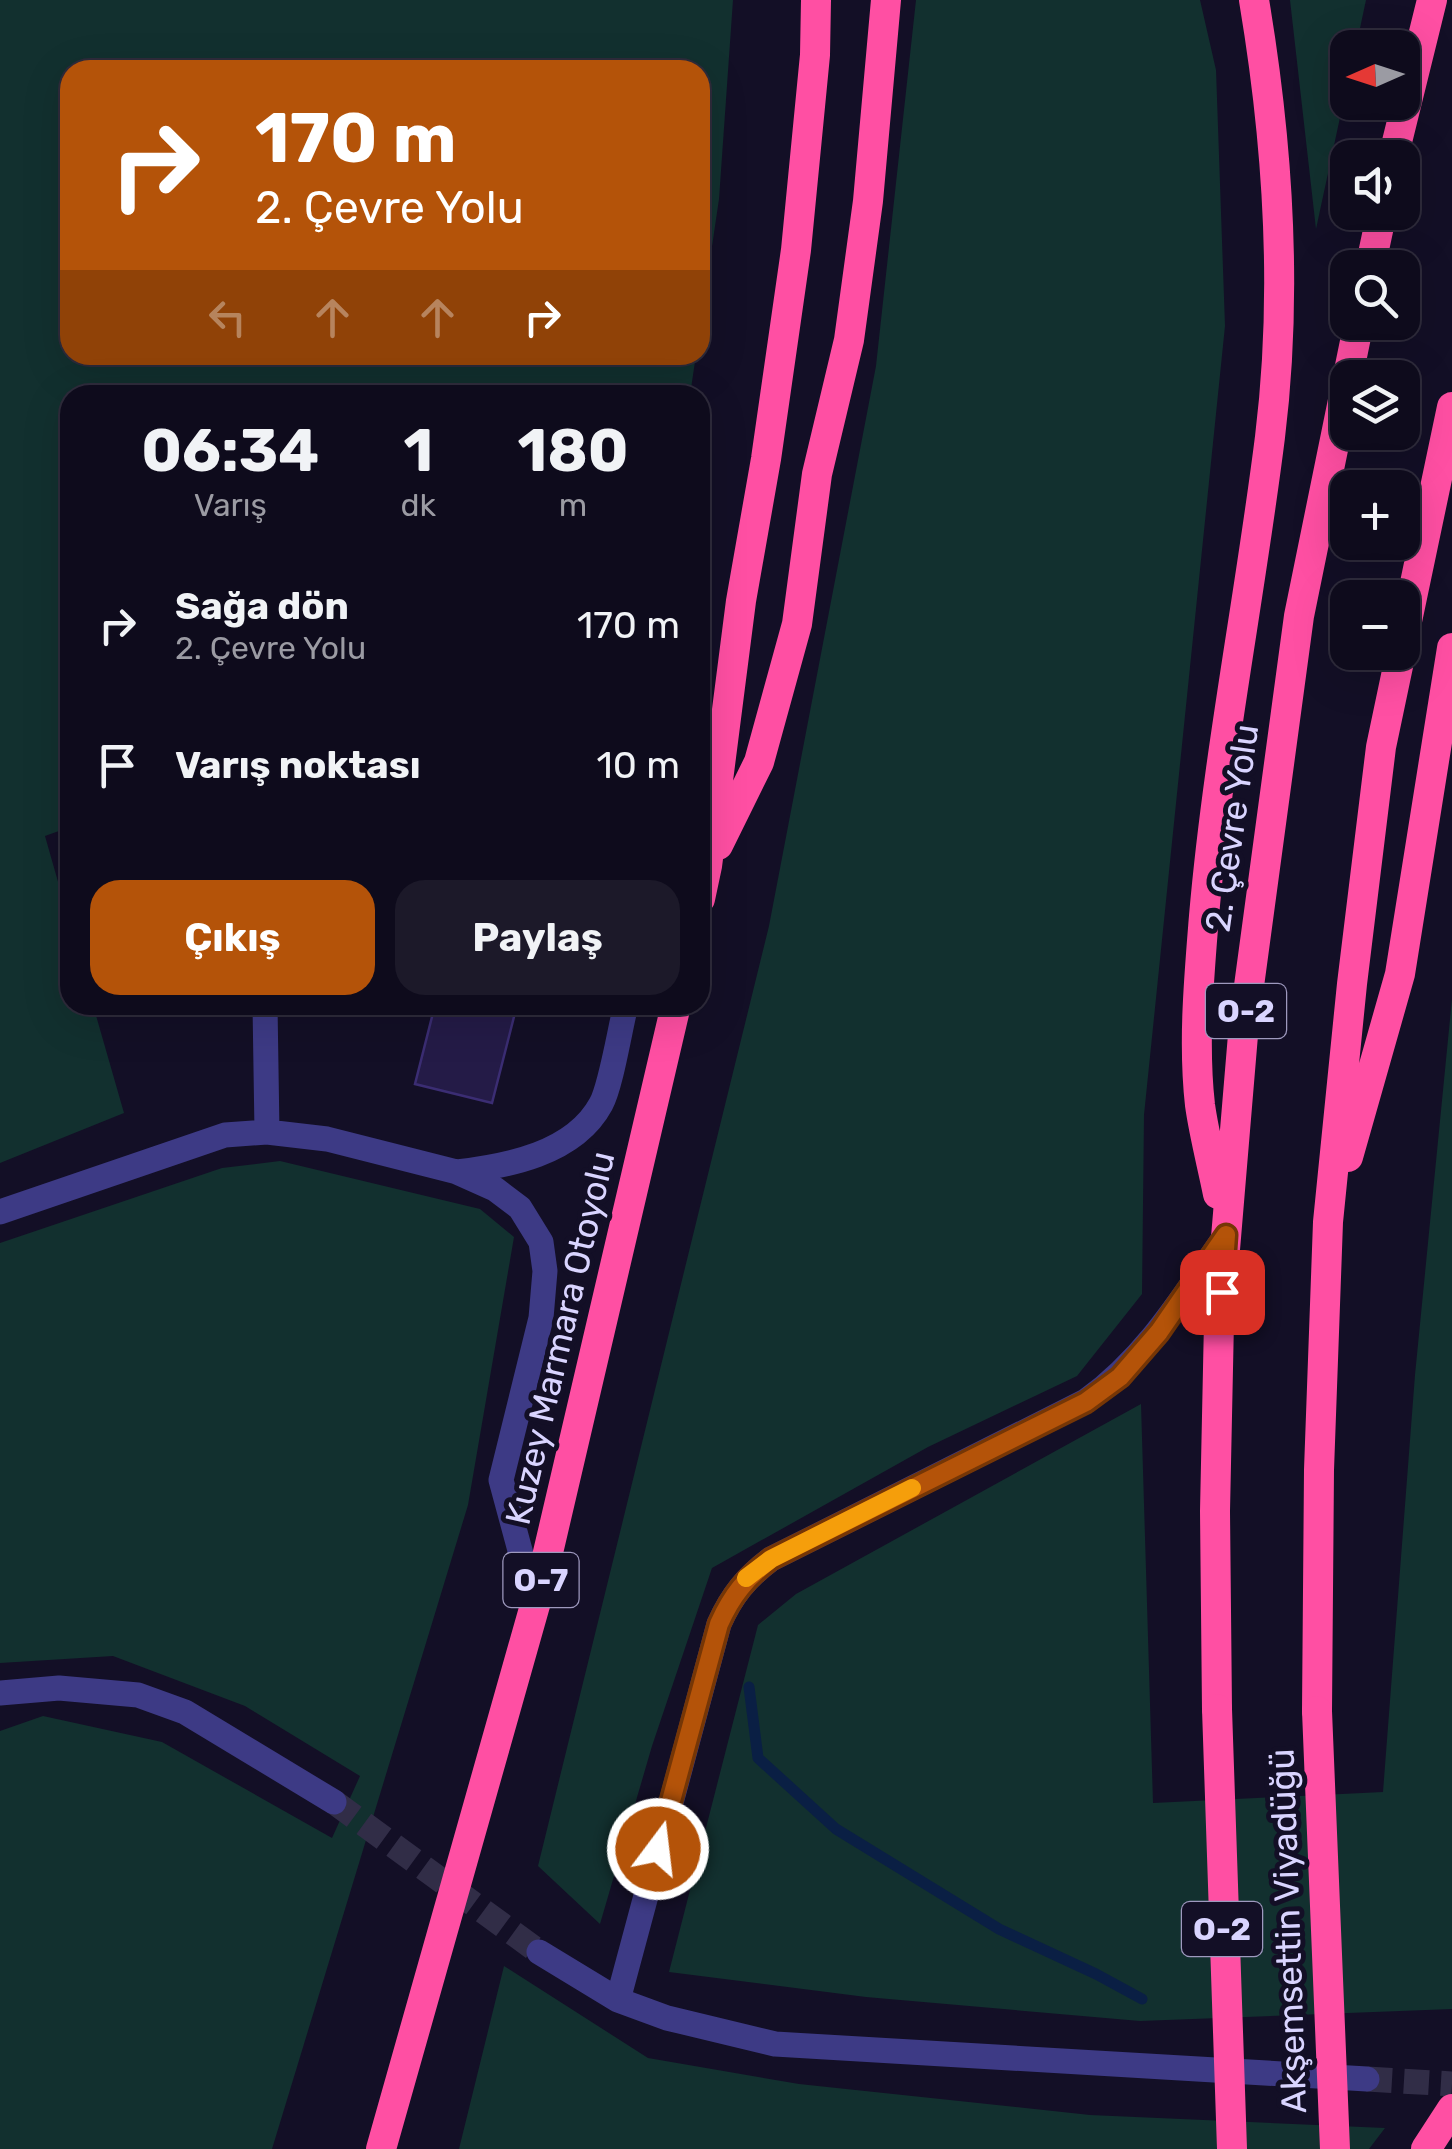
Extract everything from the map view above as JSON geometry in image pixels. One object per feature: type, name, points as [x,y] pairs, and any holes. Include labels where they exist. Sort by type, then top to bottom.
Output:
[{"type":"highway","points":[[710,827],[796,250],[815,55],[816,0]]},
{"type":"highway","points":[[710,859],[759,762],[796,624],[817,474],[850,340],[868,201],[886,0]]},
{"type":"highway","points":[[1226,1235],[1200,1104],[1198,994],[1210,850],[1270,435],[1278,343],[1273,141],[1254,0]]},
{"type":"highway","points":[[1397,140],[1432,0]]},
{"type":"highway","name":"2. Çevre Yolu","points":[[1216,1709],[1215,1511],[1220,1321],[1244,1023],[1299,616],[1355,340]]},
{"type":"highway","points":[[1416,580],[1452,407]]},
{"type":"highway","points":[[1328,1222],[1400,974],[1452,648]]},
{"type":"highway","points":[[1328,1222],[1381,746],[1397,670]]},
{"type":"highway","name":"Kuzey Marmara Otoyolu","points":[[381,2149],[535,1606],[674,1015]]},
{"type":"highway","name":"Akşemsettin Viyadüğü","points":[[1328,1222],[1319,1470],[1317,1711],[1335,2149]]},
{"type":"highway","name":"Akşemsettin Viyadüğü","points":[[1216,1709],[1232,2149]]},
{"type":"highway","points":[[1426,2149],[1452,2108]]},
{"type":"street","points":[[265,1015],[267,1132]]},
{"type":"street","points":[[457,1172],[509,1166],[572,1136],[601,1104],[623,1015]]},
{"type":"street","points":[[0,1212],[225,1135],[267,1132],[327,1140],[457,1172],[494,1189],[520,1208],[541,1242],[545,1272],[541,1318],[501,1480],[535,1606]]},
{"type":"street","points":[[618,2000],[719,1624],[733,1594],[771,1559],[1086,1402],[1120,1377],[1159,1332],[1226,1235]]},
{"type":"street","points":[[0,1693],[60,1688],[138,1695],[185,1712],[334,1802]]},
{"type":"street","points":[[539,1952],[618,2000],[667,2018],[775,2044],[1367,2078]]},
{"type":"green space","points":[[0,0],[733,0],[719,199],[710,260],[710,60],[60,60],[60,365],[694,365],[692,385],[60,385],[60,831],[45,836],[60,889],[60,1015],[96,1015],[124,1113],[0,1163]]},
{"type":"green space","points":[[916,0],[1200,0],[1216,70],[1225,326],[1144,1115],[1142,1294],[1077,1376],[928,1447],[712,1568],[652,1746],[600,1924],[538,1866],[769,926],[876,366]]},
{"type":"green space","points":[[1290,0],[1366,0],[1360,30],[1330,30],[1330,120],[1339,120],[1335,140],[1330,140],[1330,164],[1316,229]]},
{"type":"green space","points":[[1452,999],[1452,2009],[1140,2021],[866,1997],[669,1972],[758,1625],[796,1594],[1141,1404],[1153,1803],[1383,1792],[1415,1375]]},
{"type":"green space","points":[[280,1161],[480,1209],[514,1237],[468,1505],[272,2149],[0,2149],[0,1731],[43,1716],[162,1742],[332,1838],[360,1776],[245,1706],[113,1656],[0,1663],[0,1243],[222,1168]]},
{"type":"green space","points":[[504,1966],[648,2058],[799,2084],[1090,2115],[1385,2128],[1369,2149],[459,2149]]},
{"type":"building","points":[[432,1015],[514,1015],[492,1103],[415,1084]]},
{"type":"waterway","points":[[749,1687],[758,1758],[836,1829],[999,1929],[1142,1999]]},
{"type":"tunnel","points":[[334,1802],[539,1952]]},
{"type":"tunnel","points":[[1367,2079],[1452,2084]]},
{"type":"slow traffic","points":[[746,1578],[771,1559],[912,1488]]},
{"type":"route","points":[[658,1849],[719,1624],[733,1594],[750,1575],[771,1559],[1086,1402],[1120,1377],[1159,1332],[1226,1235],[1222,1292]]}]
